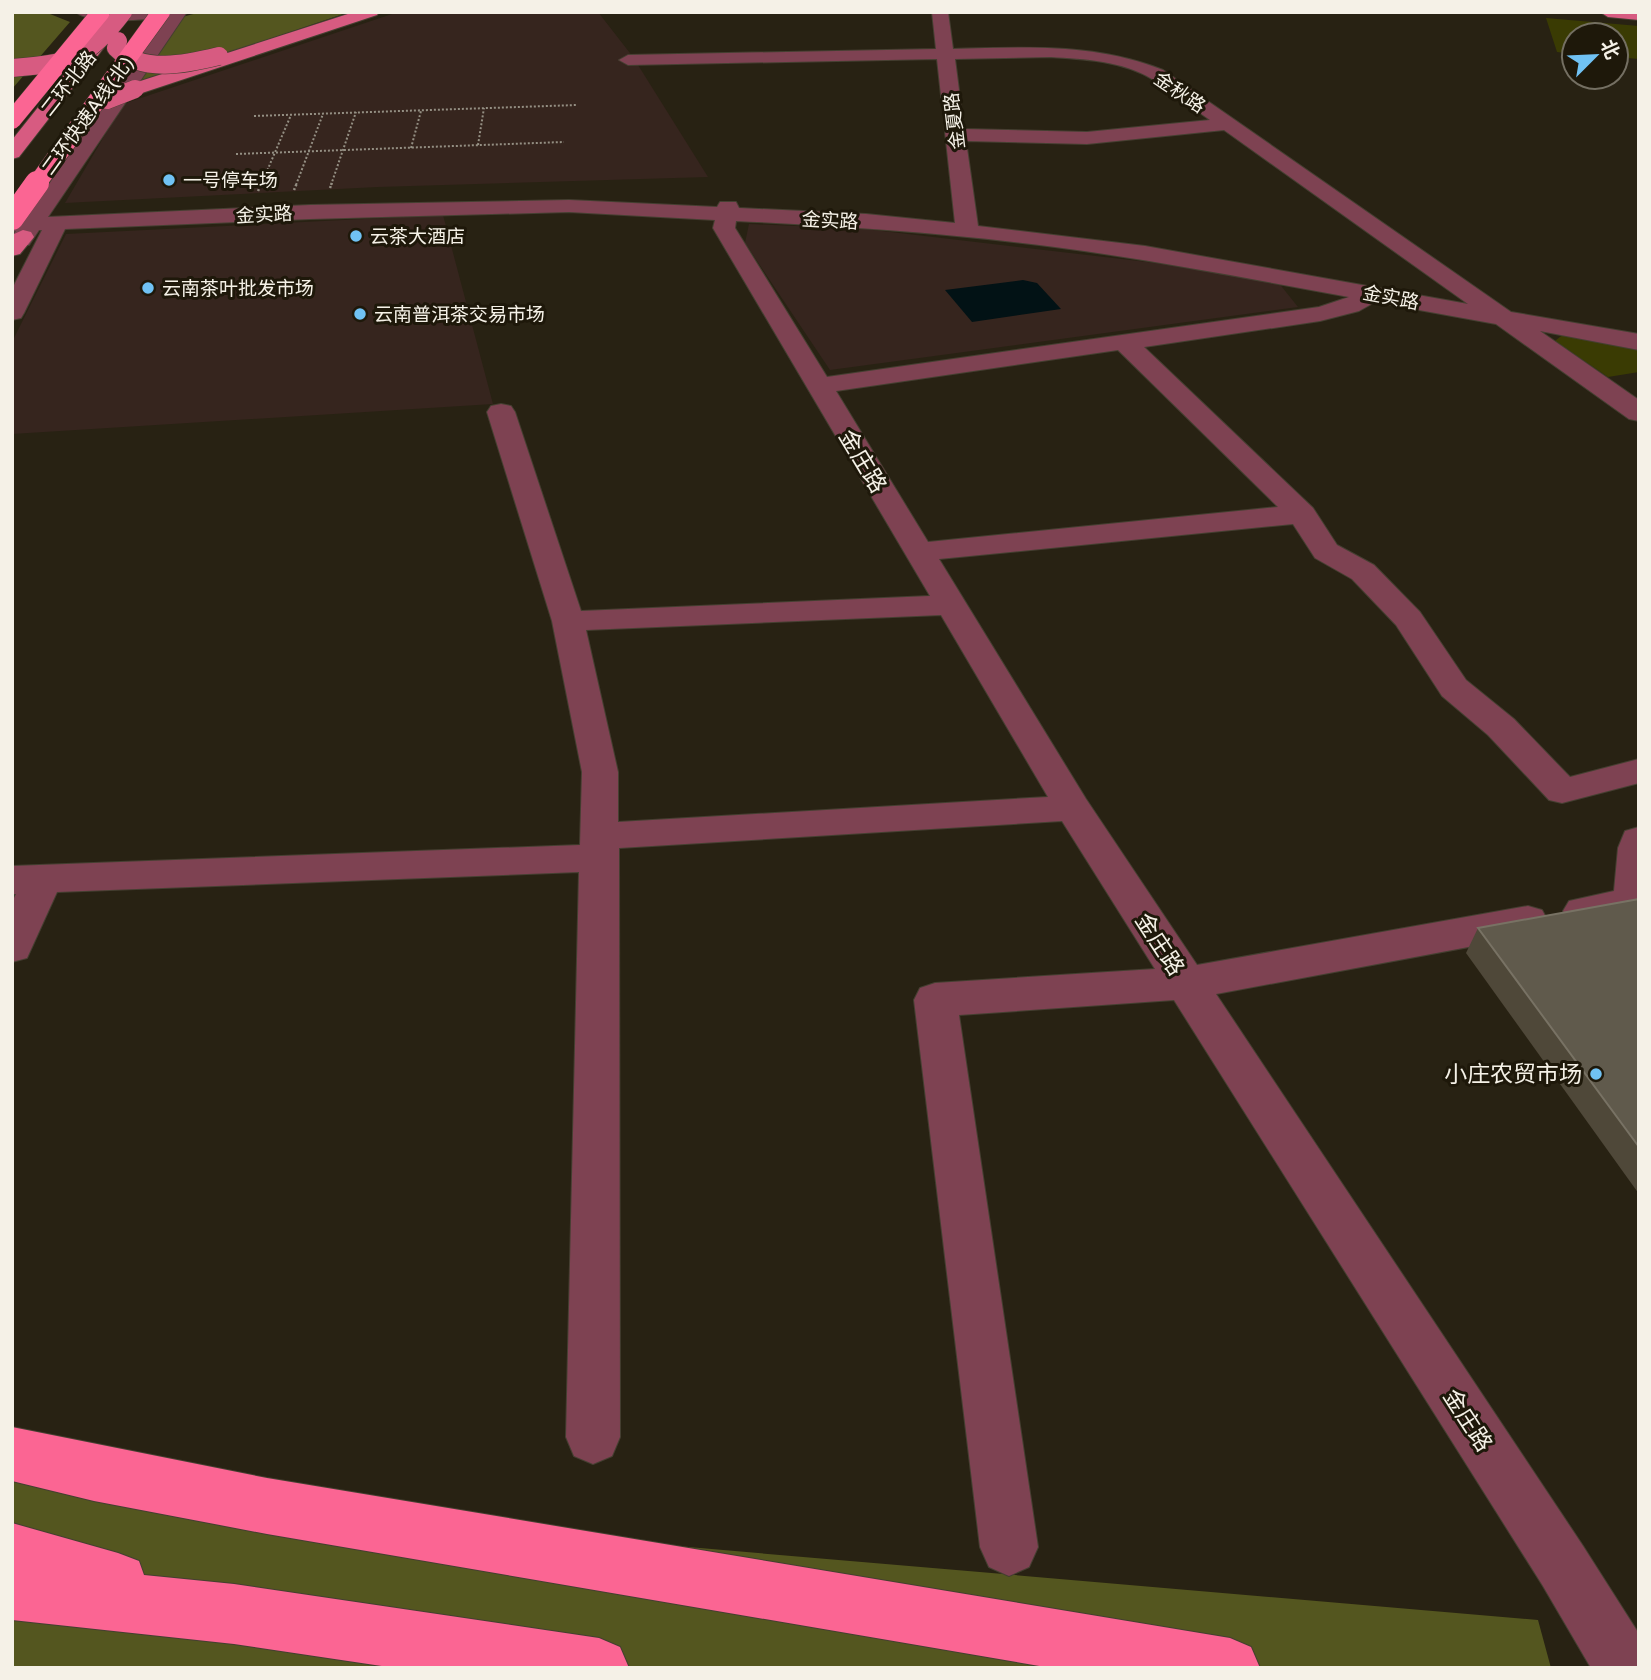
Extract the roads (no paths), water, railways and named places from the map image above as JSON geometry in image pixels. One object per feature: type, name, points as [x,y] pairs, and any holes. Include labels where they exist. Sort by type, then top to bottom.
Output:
[{"type":"highway","name":"二环快速A线(北)","points":[[22,231],[47,170],[162,12]]},
{"type":"highway","points":[[14,109],[93,13]]},
{"type":"highway","points":[[12,1454],[93,1473],[267,1506],[1230,1668]]},
{"type":"highway","points":[[12,1552],[156,1592],[339,1628]]},
{"type":"highway","points":[[12,1591],[162,1605],[339,1628],[599,1668]]},
{"type":"main road","name":"二环北路","points":[[109,41],[123,12]]},
{"type":"main road","name":"二环北路","points":[[18,154],[109,41],[139,12]]},
{"type":"main road","points":[[12,68],[74,56],[109,41],[120,55],[146,63],[186,63],[219,56],[354,12]]},
{"type":"main road","points":[[43,139],[107,100],[135,89],[371,12]]},
{"type":"main road","points":[[1608,12],[1639,15]]},
{"type":"main road","name":"二环北路","points":[[18,154],[43,139],[79,80]]},
{"type":"main road","points":[[14,109],[25,121],[18,154]]},
{"type":"street","points":[[93,13],[162,12]]},
{"type":"street","points":[[12,313],[22,231],[48,200],[179,12]]},
{"type":"street","name":"金夏路","points":[[940,12],[967,226]]},
{"type":"street","name":"金秋路","points":[[628,60],[1061,53],[1110,58],[1157,74],[1639,414]]},
{"type":"street","points":[[956,135],[1087,138],[1227,124]]},
{"type":"street","name":"金实路","points":[[22,231],[253,200],[535,198],[967,226],[1374,289],[1639,342]]},
{"type":"street","points":[[48,200],[52,208],[73,211],[253,200]]},
{"type":"street","name":"金实路","points":[[22,231],[310,212],[480,207],[581,206],[727,211]]},
{"type":"street","name":"金庄路","points":[[727,211],[724,228],[1073,808],[1563,1566],[1625,1668]]},
{"type":"street","points":[[818,386],[1320,314],[1350,306],[1404,273],[1412,266],[1415,256]]},
{"type":"street","name":"金实路","points":[[1495,312],[1639,332]]},
{"type":"street","points":[[1124,342],[1302,514],[1326,551],[1363,572],[1408,619],[1454,688],[1501,727],[1562,791],[1639,771]]},
{"type":"street","points":[[1598,385],[1639,377]]},
{"type":"street","points":[[501,412],[568,621],[600,772],[593,1437]]},
{"type":"street","points":[[917,552],[1302,514]]},
{"type":"street","points":[[568,621],[949,605]]},
{"type":"street","points":[[12,947],[27,879],[599,847],[1073,808]]},
{"type":"street","points":[[1009,1547],[935,1000],[1186,984],[1633,902],[1636,882],[1634,859],[1639,840]]},
{"type":"place","name":"一号停车场","points":[[169,180]]},
{"type":"place","name":"云茶大酒店","points":[[356,236]]},
{"type":"place","name":"云南茶叶批发市场","points":[[148,288]]},
{"type":"place","name":"云南普洱茶交易市场","points":[[360,314]]},
{"type":"place","name":"小庄农贸市场","points":[[1596,1074]]}]
